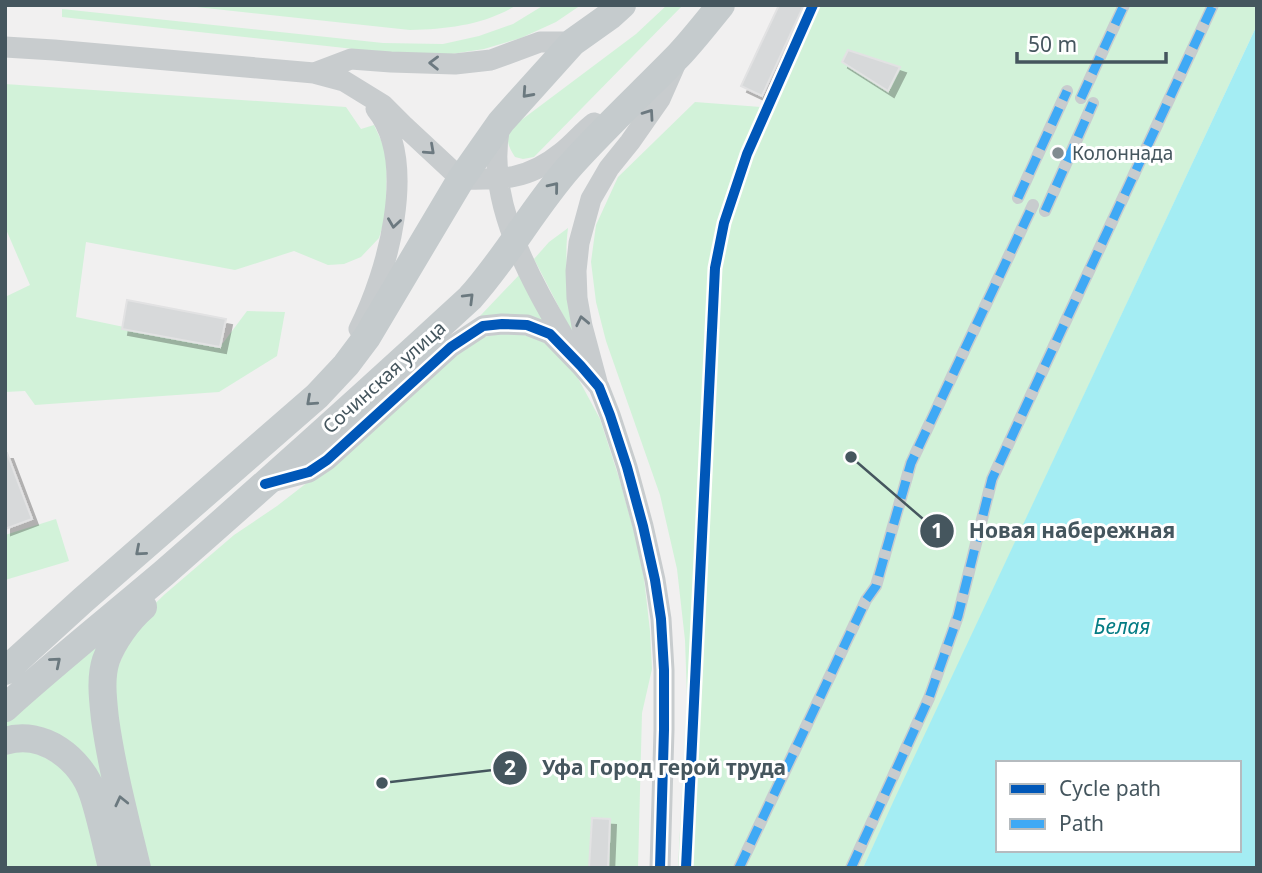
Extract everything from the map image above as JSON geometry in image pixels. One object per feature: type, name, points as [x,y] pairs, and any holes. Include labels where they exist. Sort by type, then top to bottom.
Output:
[{"type":"main road","name":"Сочинская улица","points":[[5,671],[317,396],[346,365],[367,337],[461,179],[573,42],[622,5]]},
{"type":"main road","name":"Сочинская улица","points":[[5,708],[215,528],[470,299],[488,279],[510,229],[537,208],[571,166],[682,52],[720,5]]},
{"type":"main road","points":[[137,868],[107,736],[103,696],[105,661],[115,641],[136,613],[195,559],[215,528]]},
{"type":"main road","points":[[5,741],[29,737],[52,744],[76,764],[93,792],[112,868]]},
{"type":"street","points":[[1092,103],[1063,90],[1015,197],[1049,213],[1092,103],[1124,5]]},
{"type":"street","points":[[851,868],[929,698],[958,616],[992,479],[1213,5]]},
{"type":"street","points":[[314,73],[351,59],[455,64],[491,60],[540,42],[573,42]]},
{"type":"street","points":[[5,47],[314,73],[344,81],[383,105],[461,179],[482,185],[510,229],[555,321],[582,366]]},
{"type":"street","points":[[660,868],[664,730],[661,619],[643,526],[582,326],[576,271],[579,243],[591,199],[609,167],[660,99],[682,52]]},
{"type":"street","points":[[314,73],[338,84],[378,111],[390,133],[396,168],[397,200],[391,242],[367,313],[352,342],[346,365]]},
{"type":"street","points":[[461,179],[498,180],[533,171],[560,154],[610,110],[631,104]]},
{"type":"street","points":[[498,133],[501,158],[511,167],[533,171]]},
{"type":"street","points":[[498,133],[498,180],[510,229]]},
{"type":"street","points":[[739,868],[866,600],[876,586],[911,463],[1033,205]]},
{"type":"street","points":[[265,484],[309,472],[327,460],[451,347],[483,326],[527,325],[550,334],[599,387]]},
{"type":"green space","points":[[178,5],[517,5],[492,17],[465,25],[410,30]]},
{"type":"green space","points":[[544,5],[581,5],[556,22],[521,38],[484,49],[445,55],[381,52],[62,17],[62,9],[383,43],[443,44],[479,36],[513,24]]},
{"type":"green space","points":[[667,5],[683,5],[534,157],[515,157],[508,138],[520,121],[636,34]]},
{"type":"green space","points":[[807,5],[1257,5],[1257,25],[863,868],[678,868],[687,697],[685,640],[677,569],[660,495],[606,341],[596,302],[591,262],[596,225],[618,177],[695,102],[761,107]]},
{"type":"green space","points":[[5,84],[346,107],[361,129],[374,125],[387,153],[386,215],[379,238],[361,257],[344,264],[328,265],[294,251],[235,270],[86,242],[76,317],[220,347],[247,311],[285,312],[277,356],[219,392],[35,405],[25,391],[5,392],[5,297],[30,285],[5,227]]},
{"type":"green space","points":[[568,228],[567,270],[577,340],[534,259],[549,242]]},
{"type":"green space","points":[[521,273],[549,323],[506,316],[480,316]]},
{"type":"green space","points":[[521,334],[541,340],[572,367],[600,419],[636,539],[644,578],[652,669],[642,713],[638,868],[146,868],[125,772],[112,679],[141,617],[234,535],[317,475],[433,369],[479,338]]},
{"type":"green space","points":[[56,519],[69,561],[5,580],[5,535]]},
{"type":"green space","points":[[107,635],[108,796],[78,751],[59,735],[33,726],[5,728],[5,722]]},
{"type":"green space","points":[[31,750],[67,770],[81,796],[100,868],[5,868],[5,753]]},
{"type":"water","name":"Белая","points":[[1257,25],[1257,868],[863,868],[894,800]]},
{"type":"building","points":[[779,5],[804,5],[762,96],[741,86]]},
{"type":"building","points":[[848,50],[900,67],[888,91],[842,62]]},
{"type":"building","points":[[127,300],[226,319],[220,347],[122,329]]},
{"type":"building","points":[[5,453],[32,519],[5,529]]},
{"type":"building","points":[[592,818],[610,819],[608,868],[589,868]]},
{"type":"marked path","points":[[1081,98],[1124,5]]},
{"type":"marked path","points":[[851,868],[929,698],[958,616],[992,479],[1213,5]]},
{"type":"marked path","points":[[1018,198],[1067,91]]},
{"type":"marked path","points":[[1045,211],[1093,103]]},
{"type":"marked path","points":[[739,868],[866,600],[876,586],[911,463],[1033,205]]},
{"type":"cycle path","points":[[686,868],[715,268],[724,223],[747,154],[813,5]]},
{"type":"cycle path","points":[[265,484],[309,472],[327,460],[451,347],[483,326],[527,325],[550,334],[599,387],[627,467],[655,580],[664,670],[660,868]]},
{"type":"place","name":"Колоннада","points":[[1058,153]]},
{"type":"place","name":"Новая набережная","points":[[851,457]]},
{"type":"place","name":"Уфа Город герой труда","points":[[382,783]]}]
